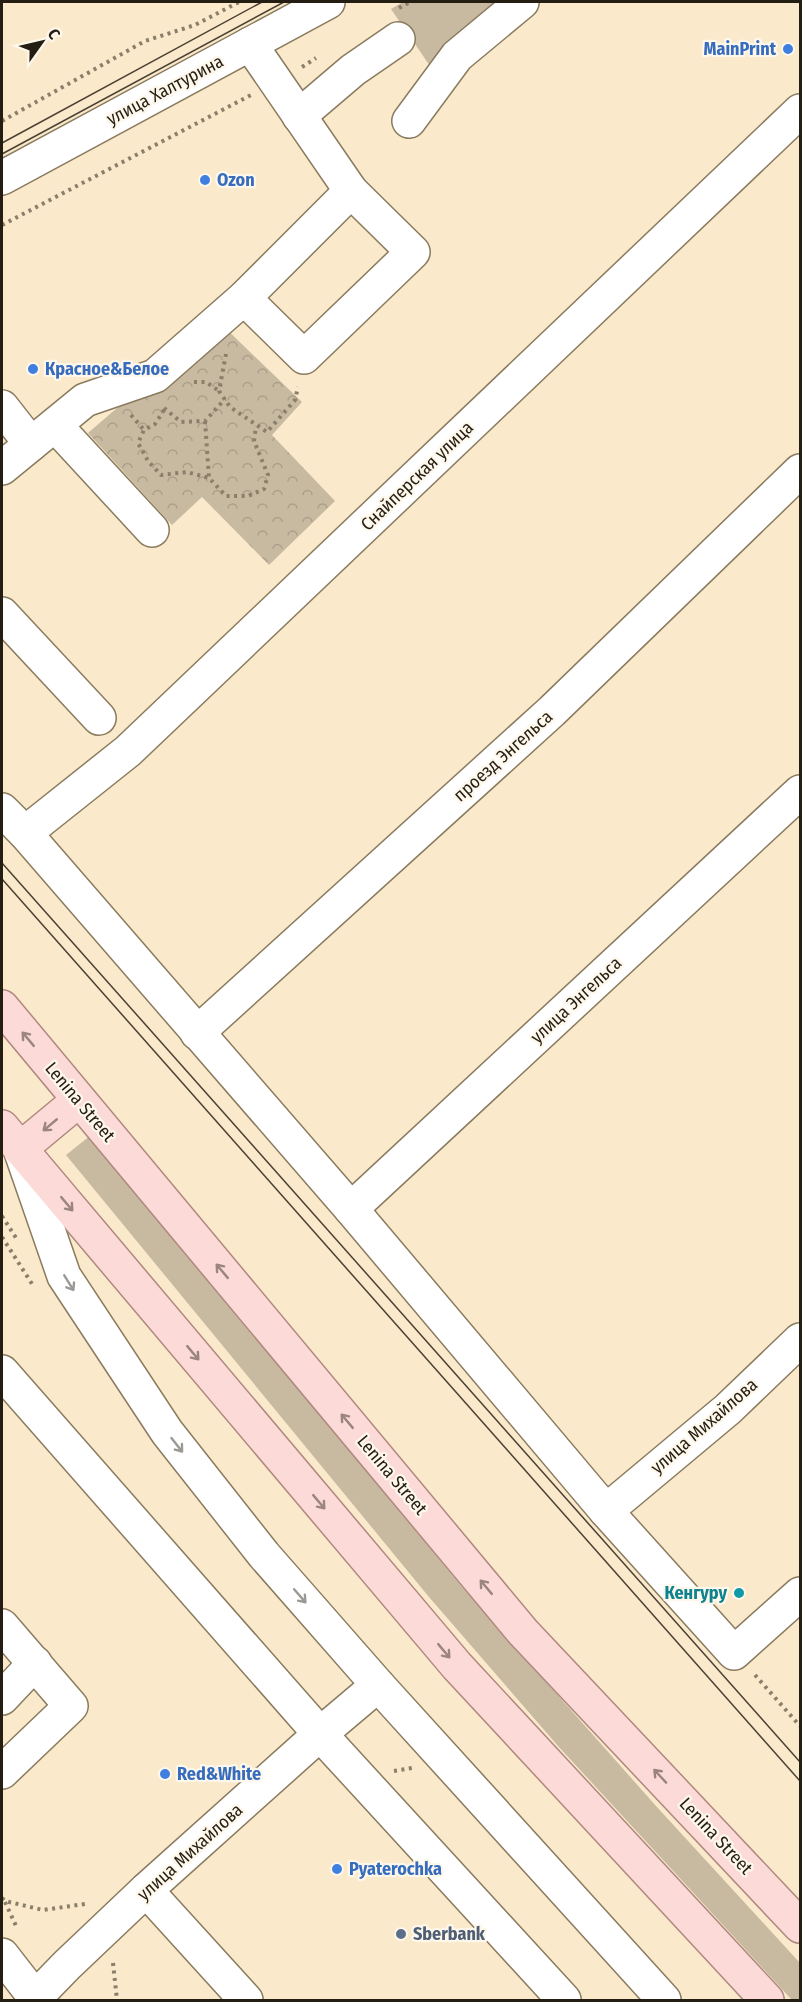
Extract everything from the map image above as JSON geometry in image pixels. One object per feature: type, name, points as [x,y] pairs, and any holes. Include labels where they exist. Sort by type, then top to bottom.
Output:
[{"type":"main road","name":"Lenina Street","points":[[2,1007],[524,1632],[801,1926]]},
{"type":"main road","points":[[79,1100],[11,1138],[457,1666],[767,2001]]},
{"type":"street","name":"улица Халтурина","points":[[2,178],[328,2]]},
{"type":"street","points":[[409,121],[457,56],[522,2]]},
{"type":"street","points":[[299,116],[353,70],[396,25]]},
{"type":"street","points":[[233,308],[304,357],[413,252],[351,190],[299,116],[262,93],[250,44]]},
{"type":"street","name":"Снайперская улица","points":[[25,833],[128,752],[801,111]]},
{"type":"street","points":[[2,468],[85,400],[155,376],[233,308],[351,190]]},
{"type":"street","points":[[2,407],[43,434],[152,530]]},
{"type":"street","name":"проезд Энгельса","points":[[197,1033],[552,711],[801,471]]},
{"type":"street","points":[[2,614],[99,718]]},
{"type":"street","name":"улица Энгельса","points":[[351,1209],[801,792]]},
{"type":"street","points":[[2,810],[25,833],[351,1209],[606,1511],[734,1653],[801,1594]]},
{"type":"street","points":[[11,1138],[64,1276],[167,1432],[264,1556],[664,2001]]},
{"type":"street","name":"улица Михайлова","points":[[606,1511],[728,1408],[801,1340]]},
{"type":"street","points":[[2,1372],[320,1734],[564,2001]]},
{"type":"street","points":[[2,1626],[71,1706],[4,1765]]},
{"type":"street","points":[[2,1698],[35,1664]]},
{"type":"street","name":"улица Михайлова","points":[[35,2000],[67,1965],[146,1890],[378,1685]]},
{"type":"street","points":[[146,1890],[246,2001]]},
{"type":"street","points":[[2,1955],[35,2000]]},
{"type":"path","points":[[2,121],[146,41],[195,25],[239,2]]},
{"type":"path","points":[[396,25],[410,2]]},
{"type":"path","points":[[2,225],[262,93],[316,58]]},
{"type":"path","points":[[233,308],[219,390],[230,407],[256,426],[267,432],[295,400],[304,357]]},
{"type":"path","points":[[155,376],[164,410],[181,422],[205,421],[225,399]]},
{"type":"path","points":[[164,410],[155,424],[144,430],[138,443],[148,461],[161,475],[187,472],[209,478],[226,496],[248,496],[264,489],[268,475],[254,441],[256,426]]},
{"type":"path","points":[[205,421],[209,478]]},
{"type":"path","points":[[734,1653],[801,1726]]},
{"type":"path","points":[[2,1899],[44,1910],[87,1904]]},
{"type":"path","points":[[113,1962],[117,2001]]},
{"type":"green space","points":[[403,2],[499,2],[430,66],[391,9]]},
{"type":"green space","points":[[218,321],[302,402],[272,435],[335,501],[269,565],[202,497],[172,525],[88,433]]},
{"type":"green space","points":[[91,1135],[462,1587],[656,1806],[800,1963],[800,2000],[792,2000],[558,1746],[429,1597],[66,1155]]},
{"type":"tram line","points":[[2,143],[262,2]]},
{"type":"tram line","points":[[2,154],[284,2]]},
{"type":"tram line","points":[[2,863],[800,1762]]},
{"type":"tram line","points":[[2,879],[800,1781]]},
{"type":"place","name":"MainPrint","points":[[788,49]]},
{"type":"place","name":"Ozon","points":[[205,180]]},
{"type":"place","name":"Красное&Белое","points":[[33,369]]},
{"type":"place","name":"Кенгуру","points":[[739,1593]]},
{"type":"place","name":"Red&White","points":[[165,1774]]},
{"type":"place","name":"Pyaterochka","points":[[337,1869]]},
{"type":"place","name":"Sberbank","points":[[401,1934]]}]
